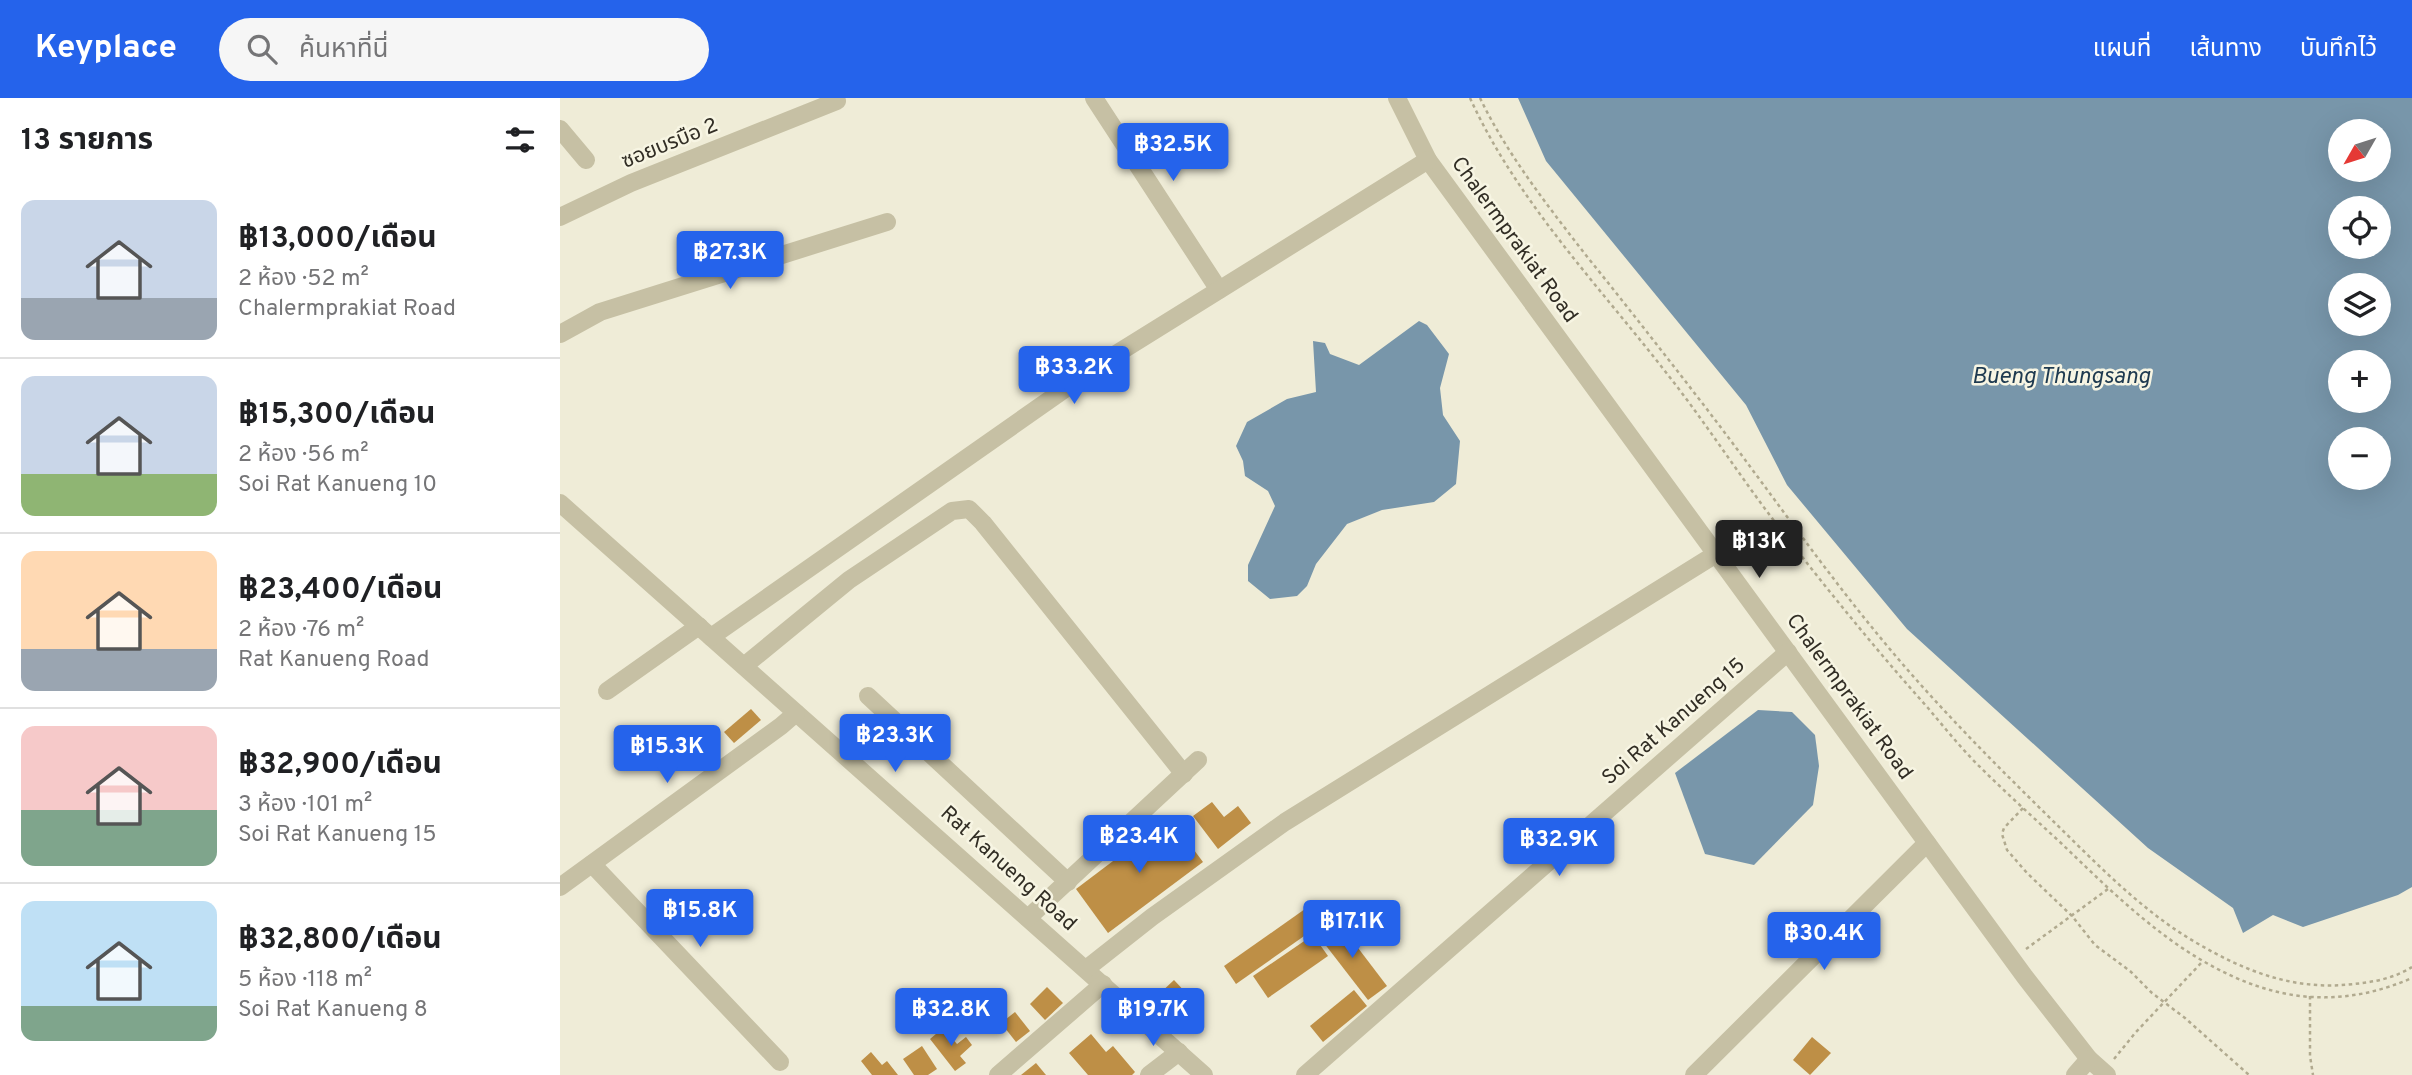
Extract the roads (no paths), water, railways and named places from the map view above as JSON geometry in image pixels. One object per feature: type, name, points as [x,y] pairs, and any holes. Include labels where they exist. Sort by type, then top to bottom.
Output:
[{"type":"street","points":[[1094,98],[1219,290]]},
{"type":"street","name":"Chalermprakiat Road","points":[[1397,98],[1428,160],[2012,959],[2089,1059],[2105,1073]]},
{"type":"street","name":"ซอยบรบือ 2","points":[[560,217],[631,183],[837,101]]},
{"type":"street","points":[[560,129],[586,160]]},
{"type":"street","points":[[607,691],[705,631],[1105,361],[1428,160]]},
{"type":"street","points":[[560,334],[600,312],[887,222]]},
{"type":"street","name":"Rat Kanueng Road","points":[[560,503],[1204,1075]]},
{"type":"street","points":[[744,666],[849,580],[952,511],[968,509],[983,523],[1184,774]]},
{"type":"street","points":[[1086,969],[1152,917],[1285,822],[1716,554]]},
{"type":"street","name":"Soi Rat Kanueng 15","points":[[1305,1075],[1788,652]]},
{"type":"street","points":[[868,696],[1068,882]]},
{"type":"street","points":[[560,887],[796,713]]},
{"type":"street","points":[[1028,918],[1198,760]]},
{"type":"street","points":[[1695,1075],[1927,843]]},
{"type":"street","points":[[592,864],[780,1062]]},
{"type":"street","points":[[999,1075],[1103,984]]},
{"type":"street","points":[[1149,1075],[1179,1052]]},
{"type":"street","points":[[2075,1075],[2089,1059]]},
{"type":"water","name":"Bueng Thungsang","points":[[1518,98],[2412,98],[2412,887],[2398,895],[2303,927],[2273,915],[2243,933],[2233,908],[2148,848],[1907,629],[1787,485],[1746,405],[1546,161]]},
{"type":"water","points":[[1419,321],[1427,325],[1449,354],[1440,388],[1443,415],[1460,441],[1456,484],[1434,502],[1382,510],[1347,524],[1316,564],[1307,586],[1297,596],[1270,599],[1248,581],[1248,565],[1275,506],[1268,491],[1245,476],[1243,461],[1236,446],[1247,422],[1287,399],[1316,392],[1313,341],[1325,343],[1330,354],[1359,365]]},
{"type":"water","points":[[1758,710],[1792,712],[1815,735],[1819,766],[1813,805],[1754,865],[1705,854],[1675,773]]}]
